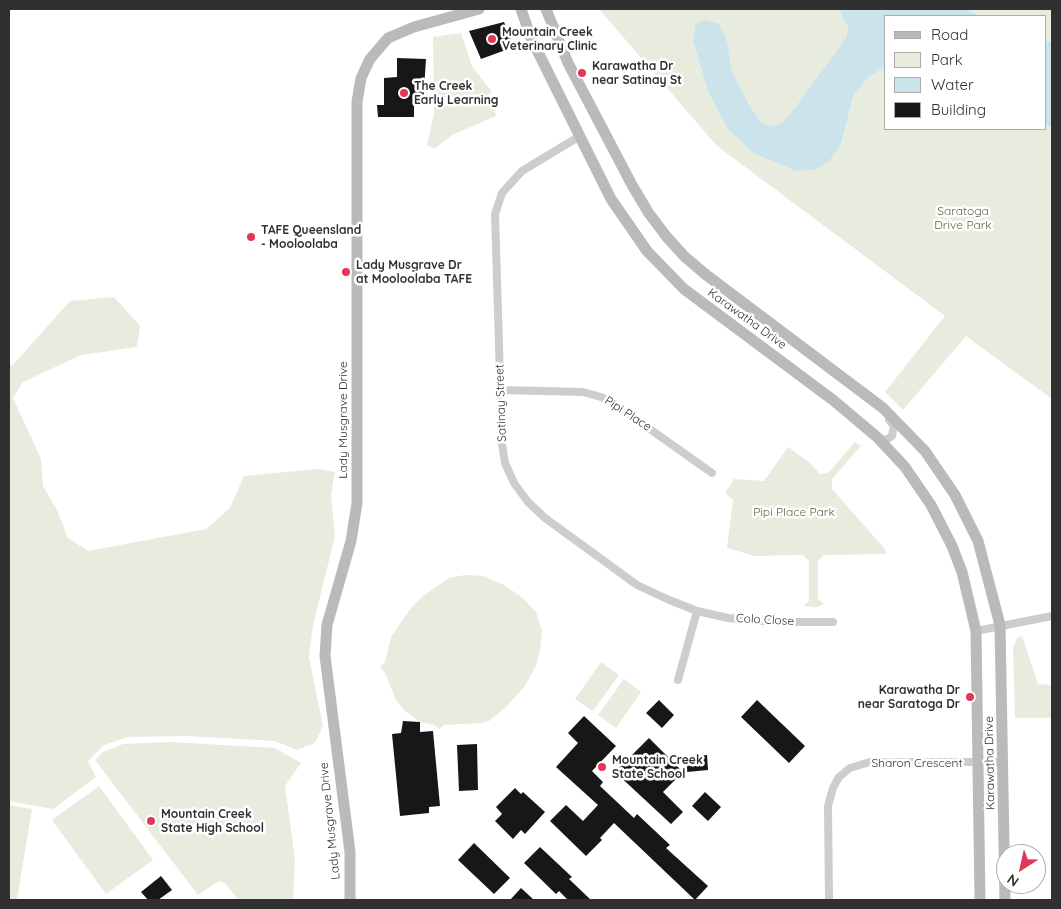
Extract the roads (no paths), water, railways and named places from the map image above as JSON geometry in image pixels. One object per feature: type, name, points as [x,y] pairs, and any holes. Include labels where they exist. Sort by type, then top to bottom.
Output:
[{"type":"main road","name":"Lady Musgrave Drive","points":[[350,900],[350,852],[325,656],[327,625],[351,541],[357,503],[357,102],[361,78],[370,59],[388,38],[414,26],[478,9]]},
{"type":"main road","name":"Karawatha Drive","points":[[521,9],[531,38],[620,216],[646,251],[671,277],[698,300],[833,400],[877,437],[910,474],[931,505],[952,546],[962,572],[976,631],[980,900]]},
{"type":"main road","name":"Karawatha Drive","points":[[546,9],[568,63],[628,178],[648,212],[666,236],[684,256],[705,274],[860,390],[905,428],[925,451],[955,495],[978,541],[1000,625],[1004,762],[1005,900]]},
{"type":"street","name":"Satinay Street","points":[[580,136],[522,171],[502,193],[494,214],[502,444],[505,463],[514,483],[528,502],[545,518],[637,585],[697,611]]},
{"type":"street","name":"Pipi Place","points":[[501,390],[583,392],[600,397],[613,403],[712,473]]},
{"type":"street","points":[[860,390],[870,403],[893,424],[893,433],[889,438],[886,440],[877,437]]},
{"type":"street","points":[[678,680],[697,611]]},
{"type":"street","name":"Colo Close","points":[[697,611],[728,618],[775,622],[833,622]]},
{"type":"street","points":[[976,631],[1052,616]]},
{"type":"street","name":"Sharon Crescent","points":[[829,900],[828,806],[833,788],[839,777],[850,768],[870,762],[1004,762]]},
{"type":"water","points":[[839,9],[965,9],[977,15],[884,15],[884,68],[869,77],[854,94],[841,144],[830,160],[817,169],[796,171],[754,153],[727,128],[708,91],[693,43],[695,24],[705,20],[719,24],[727,40],[732,71],[750,106],[762,123],[774,126],[784,121],[794,109],[846,38],[848,28]]},
{"type":"water","points":[[1046,41],[1052,42],[1052,127],[1046,125]]},
{"type":"place","name":"Mountain Creek Veterinary Clinic","points":[[492,39]]},
{"type":"place","name":"Karawatha Dr near Satinay St","points":[[582,73]]},
{"type":"place","name":"The Creek Early Learning","points":[[404,93]]},
{"type":"place","name":"TAFE Queensland - Mooloolaba","points":[[251,237]]},
{"type":"place","name":"Lady Musgrave Dr at Mooloolaba TAFE","points":[[346,272]]},
{"type":"place","name":"Karawatha Dr near Saratoga Dr","points":[[970,697]]},
{"type":"place","name":"Mountain Creek State School","points":[[602,767]]},
{"type":"place","name":"Mountain Creek State High School","points":[[151,821]]},
{"type":"park label","name":"Saratoga Drive Park","points":[[963,218]]},
{"type":"park label","name":"Pipi Place Park","points":[[794,512]]}]
